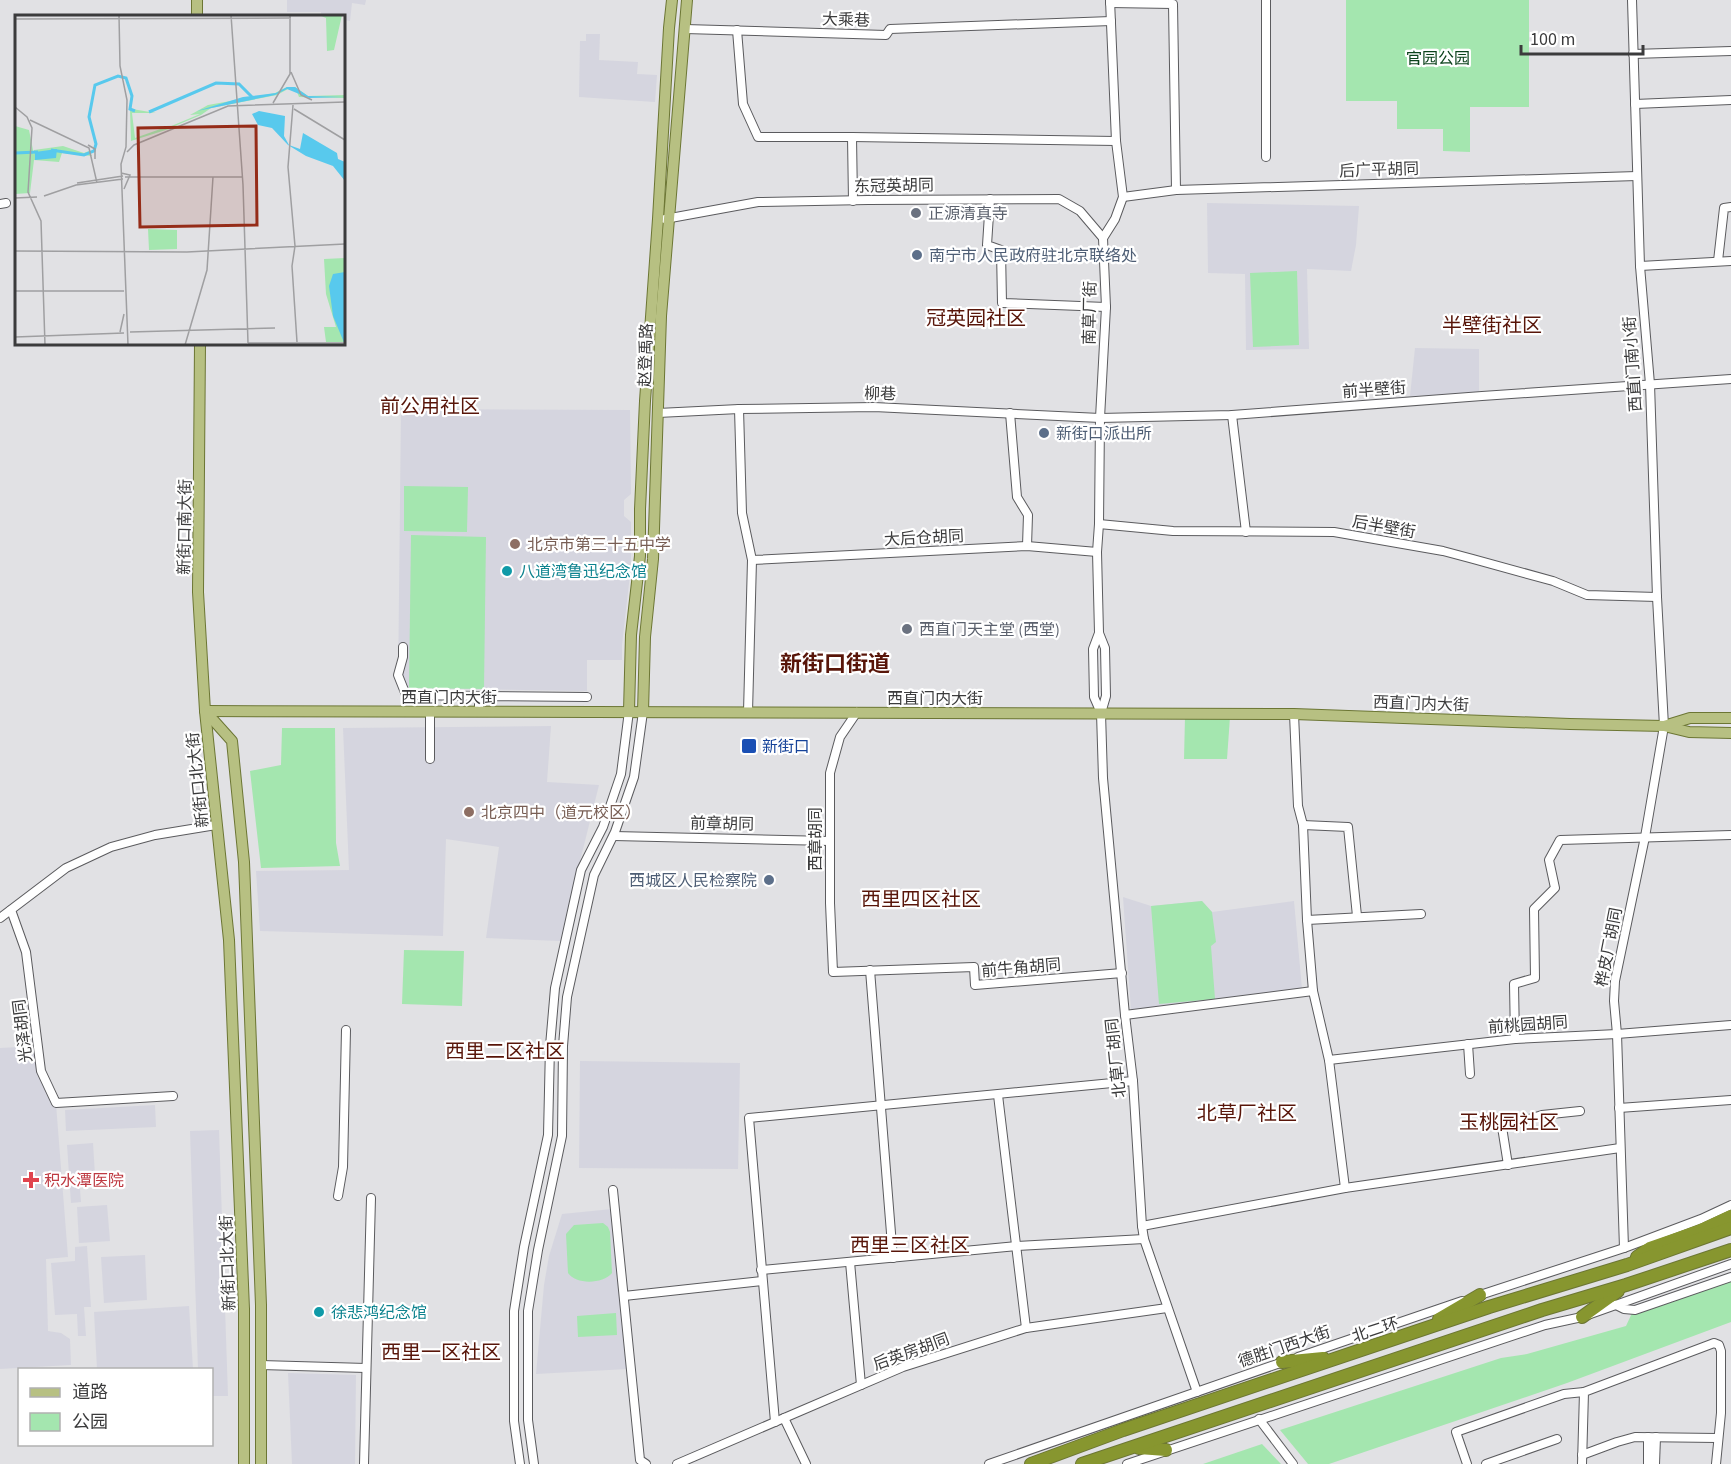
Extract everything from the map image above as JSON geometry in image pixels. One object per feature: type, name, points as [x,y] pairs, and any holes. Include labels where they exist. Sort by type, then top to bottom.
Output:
[{"type":"highway","points":[[1627,1265],[1650,1248],[1699,1231],[1731,1216]]},
{"type":"highway","name":"北二环","points":[[1031,1464],[1123,1430],[1489,1307],[1627,1265],[1731,1228]]},
{"type":"highway","points":[[1082,1464],[1542,1310],[1731,1250]]},
{"type":"highway","points":[[1582,1317],[1626,1285]]},
{"type":"highway","points":[[1414,1333],[1480,1295]]},
{"type":"highway","points":[[1282,1362],[1345,1356]]},
{"type":"highway","points":[[1131,1447],[1166,1450]]},
{"type":"main road","name":"赵登禹路","points":[[629,711],[631,635],[640,556],[645,401],[672,0]]},
{"type":"main road","name":"赵登禹路","points":[[643,712],[645,637],[653,560],[661,316],[687,0]]},
{"type":"main road","name":"新街口南大街","points":[[200,345],[198,592],[205,711]]},
{"type":"main road","name":"西直门内大街","points":[[205,711],[1294,714],[1664,726],[1689,732],[1731,733]]},
{"type":"main road","name":"新街口北大街","points":[[205,711],[229,940],[244,1309],[244,1464]]},
{"type":"main road","name":"新街口北大街","points":[[205,711],[232,741],[244,862],[261,1305],[261,1464]]},
{"type":"main road","name":"西直门内大街","points":[[1664,726],[1690,718],[1731,718]]},
{"type":"street","points":[[1266,0],[1266,157]]},
{"type":"street","name":"西直门南小街","points":[[1632,0],[1640,266],[1650,384],[1664,726]]},
{"type":"street","points":[[1103,238],[1115,219],[1123,197],[1116,141],[1110,1],[1173,4],[1176,190]]},
{"type":"street","name":"大乘巷","points":[[685,29],[886,35],[890,29],[1111,21]]},
{"type":"street","points":[[737,30],[743,104],[759,137],[1116,141]]},
{"type":"street","points":[[1633,54],[1731,51]]},
{"type":"street","points":[[1635,104],[1731,100]]},
{"type":"street","points":[[852,137],[853,201]]},
{"type":"street","name":"后广平胡同","points":[[1123,197],[1176,190],[1637,176]]},
{"type":"street","points":[[990,199],[987,244],[1001,250],[1002,303],[1106,307]]},
{"type":"street","name":"东冠英胡同","points":[[658,219],[670,219],[758,202],[1059,199],[1080,211],[1103,238]]},
{"type":"street","points":[[1718,261],[1724,208],[1731,207]]},
{"type":"street","name":"南草厂街","points":[[1101,713],[1106,696],[1105,648],[1099,633],[1097,552],[1100,418],[1106,307],[1103,238]]},
{"type":"street","points":[[1640,266],[1731,261]]},
{"type":"street","name":"前半壁街","points":[[1100,418],[1232,415],[1731,380]]},
{"type":"street","name":"柳巷","points":[[658,413],[874,407],[1100,418]]},
{"type":"street","points":[[739,409],[742,513],[752,560],[748,712]]},
{"type":"street","points":[[1010,413],[1017,497],[1028,515],[1027,546]]},
{"type":"street","points":[[1232,415],[1246,532]]},
{"type":"street","name":"后半壁街","points":[[1099,524],[1173,531],[1334,532],[1443,551],[1553,581],[1587,595],[1657,597]]},
{"type":"street","name":"大后仓胡同","points":[[752,560],[1027,546],[1097,552]]},
{"type":"street","points":[[403,647],[398,675],[406,694],[587,697]]},
{"type":"street","points":[[479,696],[479,712]]},
{"type":"street","points":[[520,1464],[514,1421],[514,1311],[524,1247],[549,1135],[550,1046],[555,988],[581,870],[603,827],[621,774],[629,711]]},
{"type":"street","points":[[430,712],[430,759]]},
{"type":"street","points":[[534,1464],[528,1420],[528,1311],[538,1250],[562,1136],[563,1046],[567,997],[594,875],[614,836],[633,777],[643,712]]},
{"type":"street","name":"西章胡同","points":[[833,972],[830,903],[830,773],[840,737],[857,712]]},
{"type":"street","name":"北草厂胡同","points":[[1101,713],[1103,778],[1133,1081],[1142,1226],[1144,1239],[1197,1392]]},
{"type":"street","points":[[1294,714],[1298,806],[1303,825],[1313,991],[1329,1060],[1345,1188]]},
{"type":"street","name":"桦皮厂胡同","points":[[1624,1248],[1614,1001],[1664,726]]},
{"type":"street","points":[[0,918],[66,868],[111,847],[155,835],[216,825]]},
{"type":"street","points":[[1303,825],[1348,827],[1357,916]]},
{"type":"street","points":[[1515,1039],[1514,984],[1534,978],[1534,909],[1555,888],[1549,860],[1560,840],[1731,835]]},
{"type":"street","name":"前章胡同","points":[[614,836],[830,841]]},
{"type":"street","name":"光泽胡同","points":[[11,910],[26,952],[42,1071],[56,1103],[173,1096]]},
{"type":"street","points":[[1307,920],[1421,914]]},
{"type":"street","name":"前牛角胡同","points":[[833,972],[974,967],[975,986],[1122,973]]},
{"type":"street","points":[[870,970],[893,1258]]},
{"type":"street","points":[[1125,1015],[1313,991]]},
{"type":"street","name":"前桃园胡同","points":[[1329,1060],[1515,1039],[1731,1025]]},
{"type":"street","points":[[338,1196],[343,1167],[346,1030]]},
{"type":"street","points":[[1468,1044],[1470,1074]]},
{"type":"street","points":[[775,1422],[749,1118],[1133,1081]]},
{"type":"street","points":[[998,1095],[1026,1328]]},
{"type":"street","points":[[1619,1108],[1731,1100]]},
{"type":"street","points":[[1508,1165],[1502,1127],[1542,1115],[1580,1111]]},
{"type":"street","points":[[1142,1226],[1345,1188],[1620,1148]]},
{"type":"street","points":[[614,1190],[640,1460],[646,1464]]},
{"type":"street","points":[[364,1464],[371,1198]]},
{"type":"street","name":"德胜门西大街","points":[[989,1464],[1282,1362],[1624,1248],[1701,1219],[1731,1205]]},
{"type":"street","points":[[761,1270],[1017,1246],[1144,1239]]},
{"type":"street","points":[[850,1262],[861,1385]]},
{"type":"street","points":[[1127,1464],[1545,1325],[1582,1317],[1731,1264]]},
{"type":"street","points":[[1616,1305],[1635,1310],[1731,1277]]},
{"type":"street","points":[[624,1296],[762,1281]]},
{"type":"street","name":"后英房胡同","points":[[676,1464],[903,1367],[1026,1328],[1167,1308]]},
{"type":"street","points":[[1467,1464],[1456,1431],[1564,1394],[1584,1392],[1712,1344],[1719,1345],[1721,1350],[1721,1411],[1716,1464]]},
{"type":"street","points":[[261,1365],[366,1368]]},
{"type":"street","points":[[1584,1392],[1582,1460],[1626,1439],[1717,1438]]},
{"type":"street","points":[[784,1418],[806,1464]]},
{"type":"street","points":[[1259,1419],[1293,1464]]},
{"type":"street","points":[[1648,1464],[1652,1437]]},
{"type":"street","points":[[1652,1437],[1656,1464]]},
{"type":"street","points":[[1486,1464],[1557,1439]]},
{"type":"shaded area","points":[[287,0],[366,0],[365,5],[352,3],[350,21],[345,20],[345,15],[287,12]]},
{"type":"shaded area","points":[[586,34],[600,34],[599,60],[638,62],[637,74],[657,75],[655,102],[579,97],[580,41],[586,41]]},
{"type":"shaded area","points":[[1207,203],[1359,206],[1351,271],[1307,269],[1309,349],[1246,350],[1245,274],[1208,273]]},
{"type":"shaded area","points":[[1415,348],[1479,349],[1479,394],[1410,396]]},
{"type":"shaded area","name":"北京市第三十五中学","points":[[401,409],[630,410],[631,494],[624,500],[624,516],[631,522],[631,566],[622,660],[587,660],[587,691],[398,688]]},
{"type":"shaded area","name":"北京四中（道元校区）","points":[[551,726],[547,782],[599,785],[560,941],[486,938],[499,847],[446,839],[443,936],[260,931],[256,871],[349,870],[343,728]]},
{"type":"shaded area","points":[[1123,897],[1151,906],[1202,901],[1212,912],[1294,901],[1302,989],[1131,1011]]},
{"type":"shaded area","name":"积水潭医院","points":[[38,1046],[56,1104],[68,1257],[46,1259],[48,1331],[61,1333],[70,1339],[71,1365],[0,1369],[0,1048]]},
{"type":"shaded area","points":[[580,1061],[740,1063],[738,1169],[579,1168]]},
{"type":"shaded area","points":[[155,1105],[156,1127],[66,1131],[65,1110]]},
{"type":"shaded area","points":[[219,1130],[228,1396],[213,1396],[213,1368],[198,1368],[190,1131]]},
{"type":"shaded area","points":[[93,1143],[95,1175],[79,1176],[81,1202],[71,1203],[67,1145]]},
{"type":"shaded area","points":[[107,1205],[110,1241],[79,1243],[77,1207]]},
{"type":"shaded area","points":[[612,1209],[627,1369],[536,1374],[544,1285],[549,1256],[562,1214]]},
{"type":"shaded area","points":[[87,1246],[91,1307],[84,1307],[86,1336],[78,1336],[77,1314],[55,1315],[51,1263],[75,1261],[75,1247]]},
{"type":"shaded area","points":[[145,1255],[147,1300],[104,1303],[101,1257]]},
{"type":"shaded area","points":[[189,1306],[193,1368],[97,1368],[94,1312]]},
{"type":"shaded area","points":[[288,1373],[356,1375],[355,1464],[292,1464]]},
{"type":"green space","name":"官园公园","points":[[1346,0],[1529,0],[1529,107],[1470,107],[1470,152],[1443,151],[1443,129],[1397,129],[1397,101],[1346,101]]},
{"type":"green space","points":[[1297,271],[1299,345],[1253,347],[1250,273]]},
{"type":"green space","points":[[404,486],[468,487],[467,532],[404,531]]},
{"type":"green space","points":[[411,535],[486,537],[484,689],[409,688]]},
{"type":"green space","points":[[1185,717],[1230,717],[1227,759],[1184,759]]},
{"type":"green space","points":[[282,728],[335,728],[336,843],[340,866],[261,868],[250,771],[281,765]]},
{"type":"green space","points":[[1202,901],[1212,912],[1216,942],[1211,946],[1215,999],[1159,1004],[1151,906]]},
{"type":"green space","points":[[404,950],[464,951],[462,1006],[402,1004]]},
{"type":"green space","points":[[603,1223],[610,1232],[612,1273],[596,1281],[577,1280],[568,1273],[566,1234],[574,1225]]},
{"type":"green space","points":[[1731,1280],[1731,1322],[1567,1383],[1329,1464],[1308,1464],[1280,1430],[1501,1358],[1527,1354],[1626,1326],[1632,1313]]},
{"type":"green space","points":[[616,1313],[617,1335],[578,1337],[577,1316]]},
{"type":"green space","points":[[1262,1444],[1281,1464],[1203,1464]]},
{"type":"place","name":"正源清真寺","points":[[916,213]]},
{"type":"place","name":"南宁市人民政府驻北京联络处","points":[[917,255]]},
{"type":"place","name":"新街口派出所","points":[[1044,433]]},
{"type":"place","name":"北京市第三十五中学","points":[[515,544]]},
{"type":"place","name":"八道湾鲁迅纪念馆","points":[[507,571]]},
{"type":"place","name":"西直门天主堂 (西堂)","points":[[907,629]]},
{"type":"place","name":"新街口","points":[[749,746]]},
{"type":"place","name":"北京四中（道元校区）","points":[[469,812]]},
{"type":"place","name":"西城区人民检察院","points":[[769,880]]},
{"type":"place","name":"积水潭医院","points":[[31,1180]]},
{"type":"place","name":"徐悲鸿纪念馆","points":[[319,1312]]},
{"type":"district","name":"冠英园社区","points":[[976,318]]},
{"type":"district","name":"半壁街社区","points":[[1492,325]]},
{"type":"district","name":"前公用社区","points":[[430,406]]},
{"type":"district","name":"新街口街道","points":[[835,663]]},
{"type":"district","name":"西里四区社区","points":[[921,899]]},
{"type":"district","name":"西里二区社区","points":[[505,1051]]},
{"type":"district","name":"北草厂社区","points":[[1247,1113]]},
{"type":"district","name":"玉桃园社区","points":[[1509,1122]]},
{"type":"district","name":"西里三区社区","points":[[910,1245]]},
{"type":"district","name":"西里一区社区","points":[[441,1352]]}]
